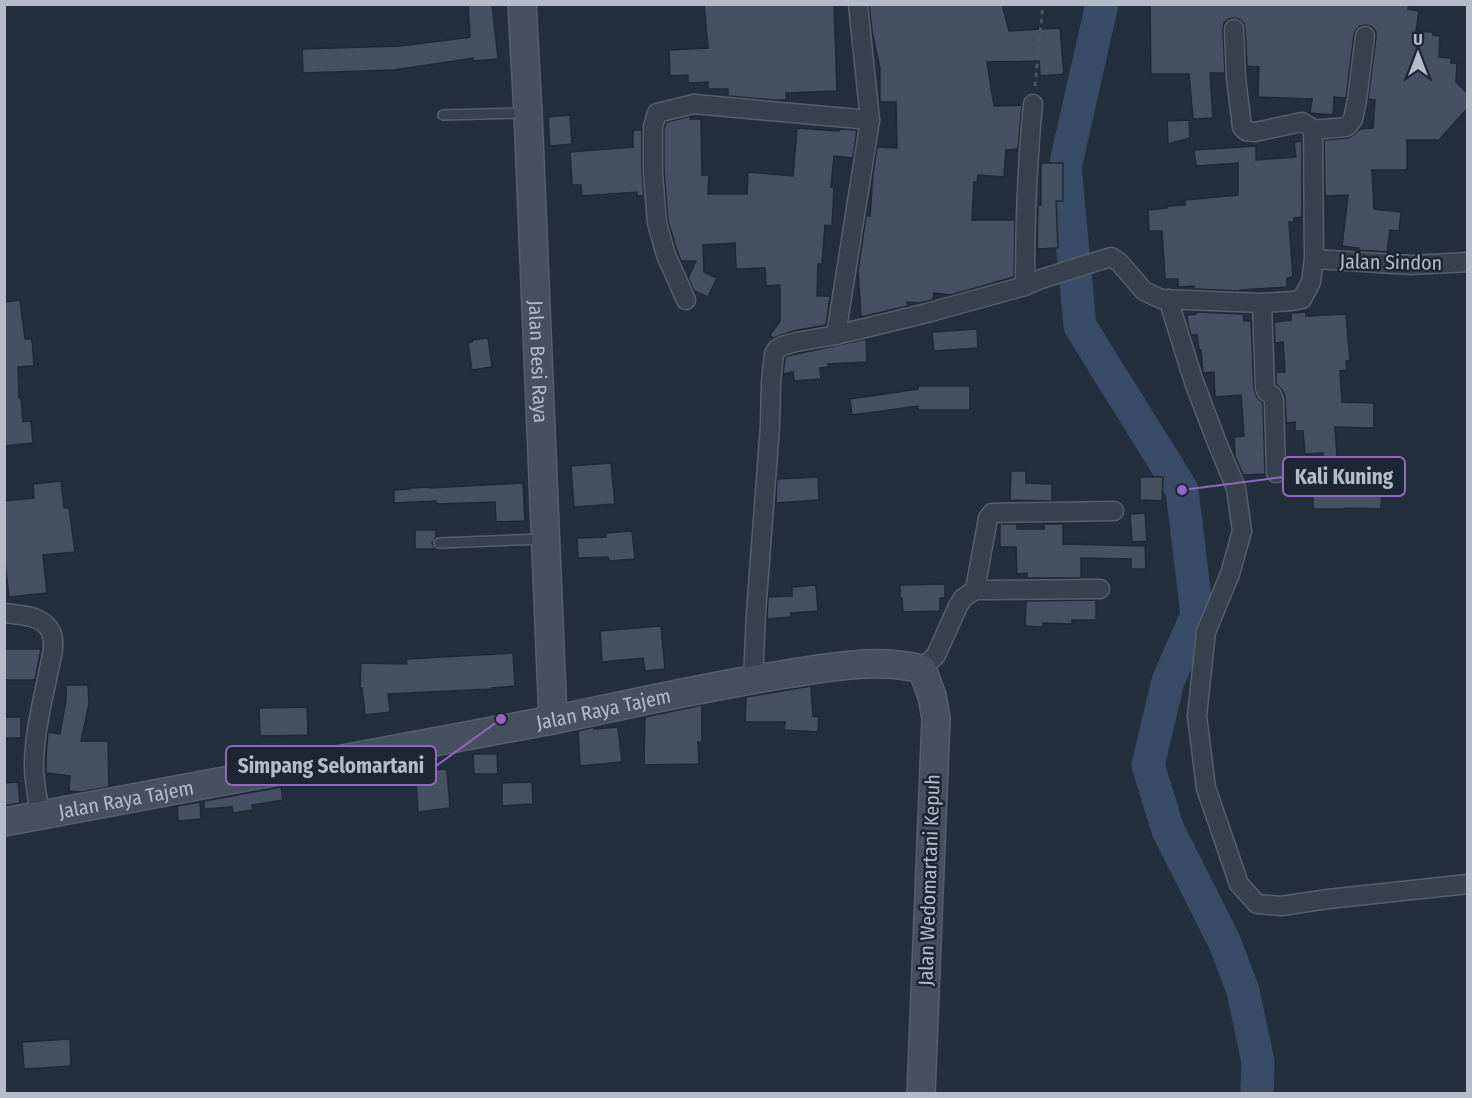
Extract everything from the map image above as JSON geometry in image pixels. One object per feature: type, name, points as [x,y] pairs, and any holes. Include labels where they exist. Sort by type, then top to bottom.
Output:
[{"type":"main road","name":"Jalan Besi Raya","points":[[522,4],[553,720]]},
{"type":"main road","name":"Jalan Raya Tajem","points":[[4,822],[553,720],[753,679],[876,663],[906,665],[922,669]]},
{"type":"main road","name":"Jalan Wedomartani Kepuh","points":[[921,1094],[936,719],[932,696],[922,669]]},
{"type":"street","points":[[836,335],[870,120],[858,4]]},
{"type":"street","points":[[753,679],[771,382],[774,354],[777,349],[796,342],[836,335],[927,313],[1033,283],[1111,257],[1119,262],[1144,291],[1161,298],[1262,303],[1302,299],[1311,282],[1314,259],[1312,130],[1302,122],[1255,132],[1246,131],[1242,127],[1236,78],[1234,29]]},
{"type":"street","points":[[1312,130],[1346,127],[1353,119],[1365,36]]},
{"type":"street","points":[[686,300],[666,255],[657,223],[652,173],[653,126],[657,113],[694,104],[870,120]]},
{"type":"street","points":[[1033,104],[1025,225],[1033,283]]},
{"type":"street","name":"Jalan Sindon","points":[[1314,259],[1411,265],[1467,262]]},
{"type":"street","points":[[1168,299],[1194,382],[1236,488],[1242,531],[1230,574],[1206,632],[1197,716],[1206,788],[1239,884],[1257,904],[1281,906],[1467,884]]},
{"type":"street","points":[[1262,303],[1265,388],[1274,400],[1276,473]]},
{"type":"street","points":[[975,590],[988,518],[992,513],[1114,511]]},
{"type":"street","points":[[922,669],[936,655],[963,598],[975,590],[1100,589]]},
{"type":"street","points":[[4,614],[24,615],[39,620],[49,627],[53,636],[37,731],[34,766],[40,816]]},
{"type":"lane","points":[[443,115],[528,113]]},
{"type":"lane","points":[[439,543],[546,539]]},
{"type":"path","points":[[1033,104],[1043,4]]},
{"type":"building","points":[[468,4],[492,4],[498,59],[473,61],[473,58],[394,70],[303,73],[302,49],[401,46],[470,37]]},
{"type":"building","points":[[704,4],[834,4],[837,91],[786,93],[786,100],[728,96],[728,89],[708,89],[708,82],[688,83],[688,75],[670,76],[669,50],[708,48]]},
{"type":"building","points":[[869,4],[1002,4],[1009,31],[1060,28],[1064,74],[1040,76],[1039,61],[987,62],[994,106],[1022,105],[1018,149],[1006,150],[1004,177],[978,175],[977,182],[974,182],[972,220],[1015,220],[1014,277],[951,295],[934,293],[933,300],[919,303],[907,302],[908,306],[861,317],[858,271],[866,216],[870,216],[877,147],[897,148],[896,102],[880,102],[880,69]]},
{"type":"building","points":[[1150,4],[1409,4],[1408,9],[1419,11],[1416,31],[1433,32],[1433,35],[1440,36],[1439,57],[1451,58],[1451,63],[1457,63],[1456,82],[1467,93],[1467,109],[1439,140],[1407,140],[1407,170],[1372,170],[1374,209],[1401,212],[1399,231],[1390,230],[1387,252],[1358,250],[1359,248],[1342,246],[1348,195],[1325,196],[1324,140],[1348,138],[1360,129],[1373,128],[1375,100],[1368,99],[1376,37],[1376,32],[1372,27],[1360,26],[1356,30],[1346,98],[1334,97],[1333,115],[1310,113],[1312,99],[1258,97],[1259,67],[1247,66],[1244,24],[1239,19],[1229,19],[1224,23],[1223,29],[1225,73],[1210,73],[1213,118],[1193,119],[1189,74],[1151,74]]},
{"type":"building","points":[[570,115],[572,144],[550,146],[548,117]]},
{"type":"building","points":[[691,116],[690,119],[701,119],[702,175],[709,175],[708,194],[747,194],[748,172],[793,176],[797,128],[857,130],[853,158],[834,156],[831,187],[834,187],[832,226],[825,225],[822,264],[818,264],[817,296],[830,296],[826,325],[793,331],[773,338],[770,335],[780,321],[780,285],[766,286],[765,268],[736,269],[735,243],[703,245],[704,272],[717,278],[708,297],[694,291],[688,278],[696,261],[681,261],[677,251],[668,221],[664,173],[666,122]]},
{"type":"building","points":[[1189,120],[1190,138],[1168,144],[1167,121]]},
{"type":"building","points":[[633,130],[642,130],[644,196],[637,196],[637,192],[582,196],[581,185],[572,185],[570,152],[633,147]]},
{"type":"building","points":[[1302,141],[1302,217],[1294,218],[1294,222],[1289,222],[1293,277],[1287,278],[1287,287],[1240,291],[1194,289],[1194,286],[1178,287],[1178,279],[1165,279],[1162,231],[1149,231],[1148,210],[1185,205],[1185,200],[1238,195],[1238,163],[1196,166],[1194,150],[1256,146],[1256,160],[1296,157],[1294,142]]},
{"type":"building","points":[[1041,163],[1063,163],[1063,201],[1056,201],[1058,248],[1037,249],[1038,205],[1041,205]]},
{"type":"building","points":[[20,300],[25,339],[32,339],[34,366],[18,367],[19,398],[21,397],[23,422],[31,421],[33,443],[4,446],[4,302]]},
{"type":"building","points":[[1195,312],[1243,314],[1244,321],[1251,321],[1254,389],[1257,397],[1263,403],[1265,474],[1243,475],[1235,456],[1234,437],[1244,436],[1241,395],[1215,397],[1214,372],[1203,373],[1197,335],[1191,335],[1188,325],[1187,315],[1196,314]]},
{"type":"building","points":[[1306,312],[1306,316],[1346,314],[1350,361],[1346,361],[1347,370],[1340,371],[1342,402],[1374,403],[1374,428],[1335,427],[1337,456],[1346,456],[1346,488],[1382,490],[1381,509],[1313,509],[1313,492],[1323,492],[1323,453],[1305,454],[1303,431],[1295,431],[1295,422],[1286,423],[1285,396],[1276,384],[1276,372],[1285,372],[1283,342],[1275,343],[1274,322],[1291,320],[1291,313]]},
{"type":"building","points":[[977,329],[978,348],[934,351],[932,332]]},
{"type":"building","points":[[488,338],[492,367],[472,370],[468,343],[472,340]]},
{"type":"building","points":[[866,339],[867,362],[828,364],[829,367],[820,368],[821,379],[794,381],[793,372],[783,374],[787,356]]},
{"type":"building","points":[[918,386],[970,386],[970,410],[918,410],[918,406],[852,415],[850,399],[918,389]]},
{"type":"building","points":[[611,463],[615,504],[574,507],[571,466]]},
{"type":"building","points":[[1011,471],[1026,471],[1026,483],[1052,484],[1052,501],[1010,500]]},
{"type":"building","points":[[818,477],[819,500],[776,503],[777,479]]},
{"type":"building","points":[[1140,477],[1163,477],[1162,501],[1140,500]]},
{"type":"building","points":[[61,481],[64,508],[69,508],[75,552],[43,555],[47,593],[9,597],[4,554],[4,501],[34,498],[33,484]]},
{"type":"building","points":[[523,483],[525,521],[496,522],[495,502],[394,503],[394,490]]},
{"type":"building","points":[[1145,513],[1147,541],[1132,542],[1130,514]]},
{"type":"building","points":[[1000,524],[1017,524],[1017,529],[1044,529],[1044,524],[1063,524],[1063,544],[1145,546],[1146,569],[1131,569],[1131,559],[1081,558],[1081,578],[1027,578],[1027,573],[1017,574],[1016,547],[1000,547]]},
{"type":"building","points":[[415,530],[436,530],[436,537],[432,543],[436,549],[415,549]]},
{"type":"building","points":[[632,531],[635,559],[609,561],[608,557],[578,558],[577,538],[606,537],[606,533]]},
{"type":"building","points":[[945,584],[945,598],[940,598],[940,611],[903,612],[900,585]]},
{"type":"building","points":[[816,585],[818,611],[791,613],[791,617],[767,619],[768,597],[792,596],[792,587]]},
{"type":"building","points":[[1096,600],[1096,620],[1072,620],[1072,624],[1043,623],[1043,627],[1025,626],[1026,601]]},
{"type":"building","points":[[661,626],[665,669],[645,671],[643,658],[602,662],[600,631]]},
{"type":"building","points":[[4,649],[41,649],[35,680],[4,680]]},
{"type":"building","points":[[513,653],[515,686],[388,694],[390,712],[365,715],[362,688],[360,688],[361,663],[407,664],[406,659]]},
{"type":"building","points":[[66,685],[88,685],[89,704],[81,741],[108,741],[109,787],[82,792],[69,791],[70,776],[46,773],[48,732],[60,734],[66,700]]},
{"type":"building","points":[[811,686],[813,716],[819,717],[818,732],[784,730],[785,722],[745,722],[746,697]]},
{"type":"building","points":[[702,705],[702,742],[698,742],[699,764],[644,765],[645,717]]},
{"type":"building","points":[[307,707],[308,735],[260,736],[259,708]]},
{"type":"building","points":[[4,717],[21,717],[21,738],[4,738]]},
{"type":"building","points":[[594,727],[594,729],[618,727],[622,762],[580,766],[578,731]]},
{"type":"building","points":[[473,754],[497,754],[498,774],[474,774]]},
{"type":"building","points":[[447,769],[450,808],[418,812],[415,771]]},
{"type":"building","points":[[18,782],[20,803],[4,806],[4,783]]},
{"type":"building","points":[[532,782],[533,804],[502,806],[502,783]]},
{"type":"building","points":[[281,787],[283,800],[252,805],[253,810],[233,813],[232,807],[204,809],[204,801]]},
{"type":"building","points":[[200,802],[201,819],[178,821],[177,806]]},
{"type":"building","points":[[70,1039],[71,1066],[24,1069],[22,1042]]},
{"type":"waterway","points":[[1102,4],[1065,167],[1080,326],[1182,490],[1197,615],[1168,681],[1148,765],[1168,830],[1225,943],[1243,991],[1258,1062],[1257,1094]]},
{"type":"place","name":"Kali Kuning","points":[[1182,490]]},
{"type":"place","name":"Simpang Selomartani","points":[[501,719]]}]
